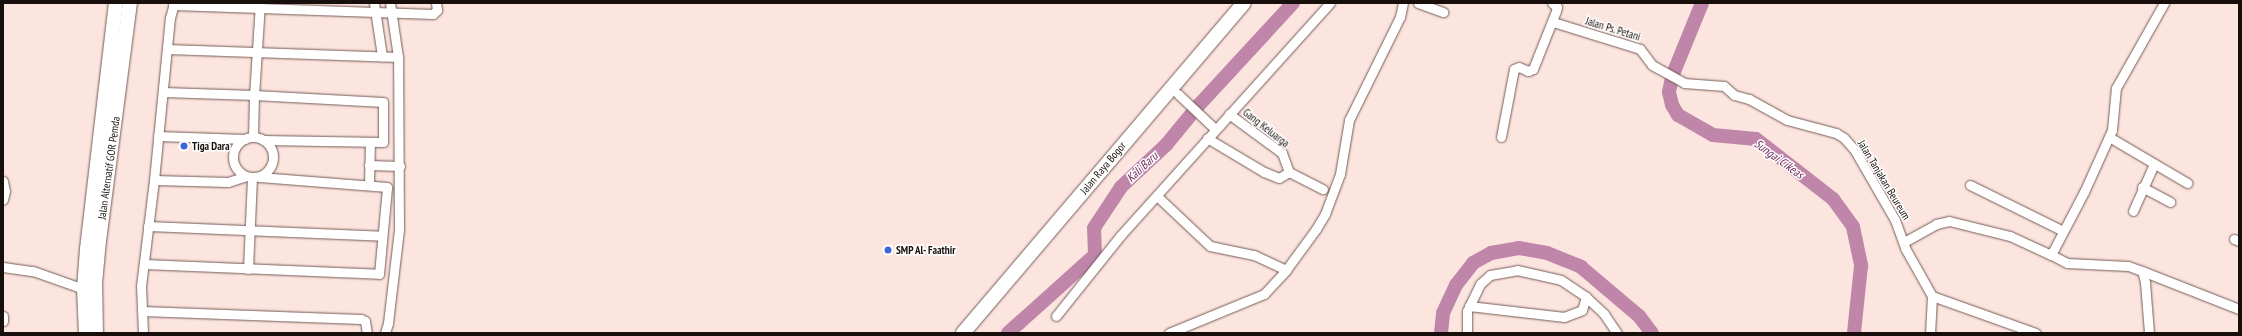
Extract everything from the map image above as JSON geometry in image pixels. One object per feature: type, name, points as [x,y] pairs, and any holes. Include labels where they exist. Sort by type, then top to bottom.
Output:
[{"type":"main road","name":"Jalan Alternatif GOR Pemda","points":[[96,333],[95,277],[116,3]]},
{"type":"main road","name":"Jalan Alternatif GOR Pemda","points":[[86,333],[84,289],[105,150],[130,3]]},
{"type":"main road","name":"Jalan Raya Bogor","points":[[963,333],[1244,3]]},
{"type":"main road","name":"Jalan Raya Bogor","points":[[975,333],[1255,3]]},
{"type":"street","points":[[385,333],[388,323],[399,230],[400,166],[398,57],[393,13],[390,3]]},
{"type":"street","points":[[143,333],[141,286],[173,4],[376,8],[393,13],[433,14],[437,10],[436,3]]},
{"type":"street","points":[[1056,316],[1120,236],[1158,197],[1207,138],[1330,3]]},
{"type":"street","points":[[1169,333],[1258,297],[1275,284],[1326,214],[1340,174],[1349,120],[1400,17],[1403,3]]},
{"type":"street","points":[[1418,3],[1443,12]]},
{"type":"street","points":[[1501,137],[1514,69],[1519,67],[1528,71],[1534,69],[1553,22],[1557,7],[1552,3]]},
{"type":"street","points":[[2052,255],[2084,192],[2112,130],[2116,88],[2164,3]]},
{"type":"street","points":[[249,138],[254,95],[260,6]]},
{"type":"street","points":[[376,8],[382,56]]},
{"type":"street","name":"Jalan Ps. Petani","points":[[1553,22],[1640,49],[1658,69]]},
{"type":"street","points":[[167,48],[398,57]]},
{"type":"street","name":"Jalan Tanjakan Beureum","points":[[1658,69],[1684,83],[1724,86],[1734,95],[1749,99],[1787,120],[1836,133],[1844,138],[1854,150],[1895,220],[1904,242],[1932,296]]},
{"type":"street","points":[[158,136],[383,142],[383,102],[163,92]]},
{"type":"street","points":[[1178,94],[1216,129]]},
{"type":"street","name":"Gang Keluarga","points":[[1229,114],[1282,153],[1288,172]]},
{"type":"street","points":[[2109,136],[2187,183]]},
{"type":"street","points":[[144,264],[379,274],[387,186],[252,177],[238,171],[233,158],[237,145],[249,138]]},
{"type":"street","points":[[1207,138],[1244,161],[1278,178],[1288,172],[1322,189]]},
{"type":"street","points":[[154,180],[228,182],[267,172],[272,164],[273,155],[270,146],[263,140]]},
{"type":"street","points":[[369,185],[370,142]]},
{"type":"street","points":[[2133,211],[2142,187],[2154,164]]},
{"type":"street","points":[[369,165],[400,166]]},
{"type":"street","points":[[248,268],[248,230],[252,177]]},
{"type":"street","points":[[3,182],[6,191],[3,200]]},
{"type":"street","points":[[1970,185],[2063,231]]},
{"type":"street","points":[[2142,187],[2170,202]]},
{"type":"street","points":[[1158,197],[1210,246],[1254,255],[1286,270]]},
{"type":"street","points":[[1904,242],[1936,224],[1948,221],[2010,236],[2067,263],[2128,266],[2239,309]]},
{"type":"street","points":[[148,226],[382,236]]},
{"type":"street","points":[[3,268],[33,271],[84,289]]},
{"type":"street","points":[[1467,333],[1466,316],[1469,306],[1480,284],[1490,275],[1510,271],[1528,272],[1561,280],[1586,297],[1604,314],[1617,333]]},
{"type":"street","points":[[2142,271],[2145,282],[2149,333]]},
{"type":"street","points":[[1930,333],[1932,296],[2036,333]]},
{"type":"street","points":[[1469,306],[1564,317],[1582,310],[1586,297]]},
{"type":"street","points":[[142,311],[361,319],[366,321],[367,333]]},
{"type":"street","points":[[3,316],[3,321]]},
{"type":"waterway","name":"Kali Baru","points":[[1008,333],[1095,255],[1094,228],[1121,187],[1166,145],[1198,106],[1293,3]]},
{"type":"waterway","name":"Sungai Cikeas","points":[[1702,3],[1673,74],[1669,92],[1672,105],[1678,115],[1713,135],[1756,139],[1833,199],[1853,227],[1861,266],[1854,333]]},
{"type":"waterway","name":"Sungai Cikeas","points":[[1441,333],[1443,313],[1456,285],[1473,263],[1491,253],[1519,248],[1547,253],[1581,267],[1639,316],[1652,333]]},
{"type":"place","name":"Tiga Dara","points":[[184,146]]},
{"type":"place","name":"SMP Al- Faathir","points":[[888,250]]}]
